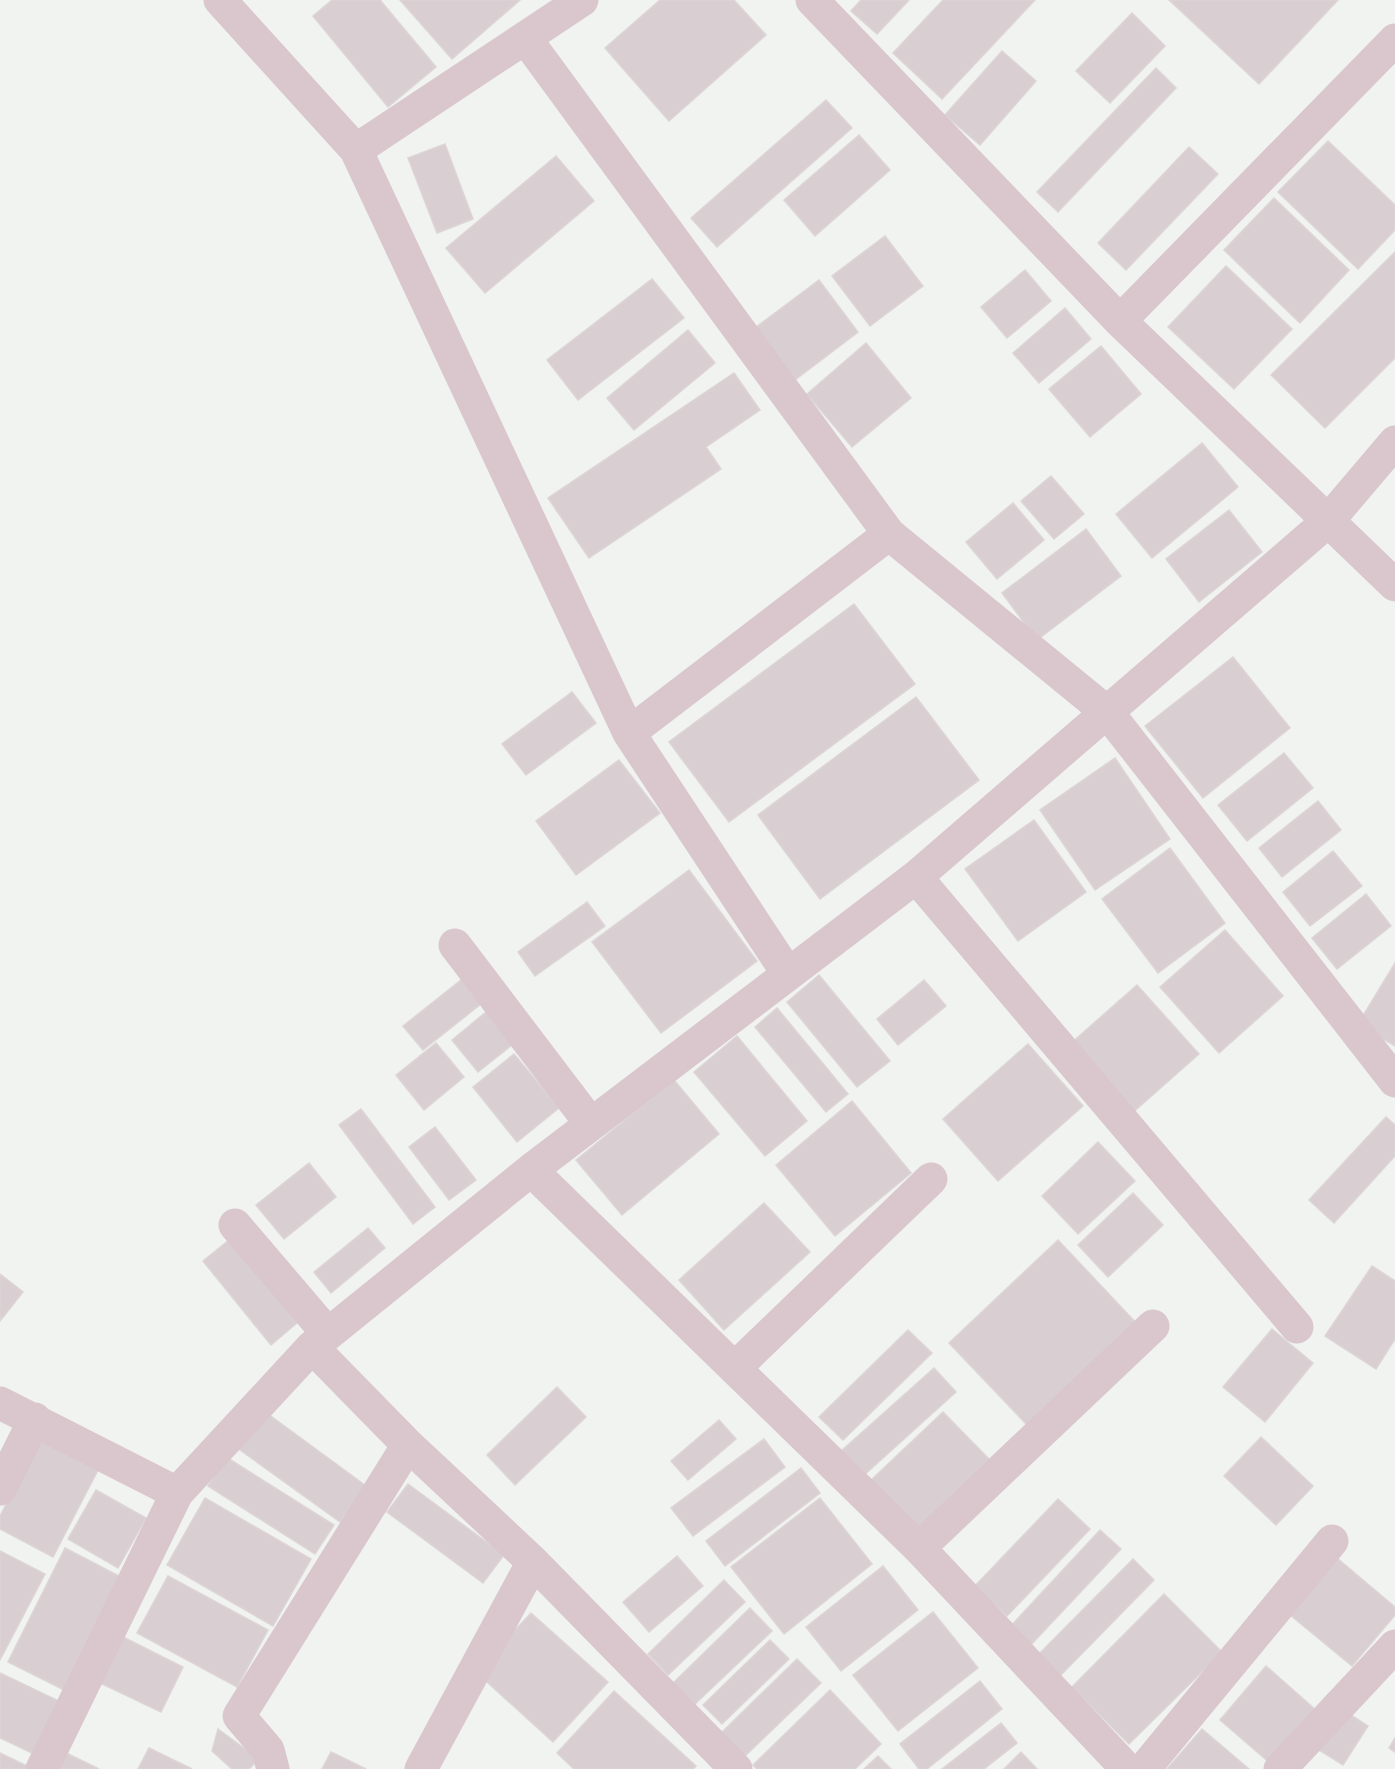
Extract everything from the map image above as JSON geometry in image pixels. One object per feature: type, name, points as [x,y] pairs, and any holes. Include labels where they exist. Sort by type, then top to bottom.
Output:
[{"type":"street","points":[[220,0],[356,150],[628,733],[788,974]]},
{"type":"street","points":[[356,150],[582,0]]},
{"type":"street","points":[[812,0],[1120,321],[1395,585]]},
{"type":"street","points":[[526,39],[889,534],[1108,713],[1395,1081]]},
{"type":"street","points":[[1120,321],[1395,40]]},
{"type":"street","points":[[42,1769],[177,1493],[320,1341],[531,1170],[916,877],[1327,522],[1395,442]]},
{"type":"street","points":[[628,733],[889,534]]},
{"type":"street","points":[[916,877],[1297,1327]]},
{"type":"street","points":[[455,945],[591,1124]]},
{"type":"street","points":[[531,1170],[736,1367],[919,1548],[1127,1769]]},
{"type":"street","points":[[736,1367],[931,1179]]},
{"type":"street","points":[[235,1225],[320,1341],[408,1445],[534,1562],[736,1769]]},
{"type":"street","points":[[919,1548],[1152,1326]]},
{"type":"street","points":[[0,1402],[177,1493]]},
{"type":"street","points":[[0,1489],[35,1419]]},
{"type":"street","points":[[273,1769],[274,1764],[268,1750],[239,1716],[408,1445]]},
{"type":"street","points":[[1144,1769],[1332,1541]]},
{"type":"street","points":[[422,1769],[534,1562]]},
{"type":"street","points":[[1280,1769],[1395,1646]]},
{"type":"building","points":[[332,0],[380,0],[436,67],[388,107],[313,16]]},
{"type":"building","points":[[400,0],[520,0],[452,59]]},
{"type":"building","points":[[660,0],[734,0],[766,35],[669,121],[605,48]]},
{"type":"building","points":[[861,0],[909,0],[877,34],[851,11]]},
{"type":"building","points":[[943,0],[1035,0],[942,99],[893,53]]},
{"type":"building","points":[[1169,0],[1338,0],[1259,84]]},
{"type":"building","points":[[1132,13],[1165,46],[1110,103],[1076,71]]},
{"type":"building","points":[[1002,51],[1036,81],[980,145],[945,115]]},
{"type":"building","points":[[1156,68],[1176,88],[1058,212],[1037,192]]},
{"type":"building","points":[[826,100],[852,128],[717,247],[691,218]]},
{"type":"building","points":[[859,135],[890,170],[815,236],[784,200]]},
{"type":"building","points":[[1328,141],[1395,205],[1395,230],[1358,269],[1278,192]]},
{"type":"building","points":[[445,144],[473,219],[437,233],[408,158]]},
{"type":"building","points":[[1189,147],[1218,174],[1126,270],[1098,243]]},
{"type":"building","points":[[556,156],[594,201],[485,293],[446,248]]},
{"type":"building","points":[[1274,198],[1349,270],[1300,323],[1224,250]]},
{"type":"building","points":[[885,236],[923,286],[870,326],[832,276]]},
{"type":"building","points":[[1395,252],[1395,358],[1325,428],[1271,375]]},
{"type":"building","points":[[1226,266],[1292,329],[1234,389],[1168,327]]},
{"type":"building","points":[[1025,270],[1051,301],[1007,338],[981,307]]},
{"type":"building","points":[[652,279],[684,318],[578,400],[547,360]]},
{"type":"building","points":[[819,280],[858,332],[791,383],[751,331]]},
{"type":"building","points":[[1065,308],[1091,339],[1039,383],[1013,353]]},
{"type":"building","points":[[688,330],[715,363],[634,430],[607,398]]},
{"type":"building","points":[[866,343],[911,398],[852,447],[807,394]]},
{"type":"building","points":[[1101,346],[1141,394],[1090,437],[1049,389]]},
{"type":"building","points":[[734,373],[760,410],[706,447],[721,469],[589,558],[548,498]]},
{"type":"building","points":[[1202,443],[1238,487],[1152,558],[1116,514]]},
{"type":"building","points":[[1051,476],[1084,514],[1054,539],[1021,501]]},
{"type":"building","points":[[1013,503],[1044,540],[997,579],[966,542]]},
{"type":"building","points":[[1229,510],[1262,552],[1199,602],[1166,559]]},
{"type":"building","points":[[1086,529],[1121,576],[1037,640],[1002,593]]},
{"type":"building","points":[[854,604],[915,684],[729,822],[669,742]]},
{"type":"building","points":[[1233,657],[1290,728],[1203,798],[1145,726]]},
{"type":"building","points":[[572,692],[596,723],[526,775],[502,744]]},
{"type":"building","points":[[916,697],[979,780],[820,899],[758,815]]},
{"type":"building","points":[[1284,753],[1313,788],[1247,841],[1218,805]]},
{"type":"building","points":[[1115,758],[1170,839],[1095,890],[1040,810]]},
{"type":"building","points":[[619,760],[660,813],[576,875],[536,821]]},
{"type":"building","points":[[1318,801],[1341,830],[1282,877],[1259,848]]},
{"type":"building","points":[[1034,820],[1086,892],[1018,941],[965,869]]},
{"type":"building","points":[[1170,848],[1225,923],[1158,973],[1102,899]]},
{"type":"building","points":[[1333,851],[1362,886],[1310,926],[1283,892]]},
{"type":"building","points":[[689,870],[757,961],[661,1033],[592,942]]},
{"type":"building","points":[[1366,894],[1391,926],[1337,969],[1312,938]]},
{"type":"building","points":[[587,902],[605,926],[535,976],[518,952]]},
{"type":"building","points":[[1225,930],[1283,996],[1219,1053],[1160,987]]},
{"type":"building","points":[[1395,963],[1395,1046],[1358,1024]]},
{"type":"building","points":[[819,975],[890,1061],[857,1087],[787,1002]]},
{"type":"building","points":[[461,980],[481,1004],[423,1050],[403,1026]]},
{"type":"building","points":[[924,980],[946,1006],[898,1045],[877,1019]]},
{"type":"building","points":[[1137,985],[1199,1054],[1130,1115],[1069,1045]]},
{"type":"building","points":[[777,1008],[848,1094],[826,1112],[755,1027]]},
{"type":"building","points":[[486,1012],[512,1045],[478,1072],[452,1040]]},
{"type":"building","points":[[737,1036],[807,1121],[765,1156],[694,1072]]},
{"type":"building","points":[[436,1043],[464,1077],[424,1110],[396,1075]]},
{"type":"building","points":[[1028,1044],[1083,1106],[998,1181],[943,1119]]},
{"type":"building","points":[[514,1054],[559,1108],[517,1142],[473,1087]]},
{"type":"building","points":[[674,1080],[719,1134],[622,1215],[576,1160]]},
{"type":"building","points":[[852,1101],[911,1173],[835,1236],[776,1165]]},
{"type":"building","points":[[361,1109],[435,1207],[413,1224],[339,1125]]},
{"type":"building","points":[[1386,1117],[1395,1125],[1395,1156],[1334,1223],[1309,1200]]},
{"type":"building","points":[[435,1127],[476,1180],[449,1200],[409,1147]]},
{"type":"building","points":[[1098,1142],[1135,1181],[1078,1234],[1042,1196]]},
{"type":"building","points":[[309,1163],[336,1197],[284,1239],[256,1205]]},
{"type":"building","points":[[1133,1193],[1163,1225],[1108,1277],[1078,1245]]},
{"type":"building","points":[[764,1203],[810,1252],[724,1330],[679,1280]]},
{"type":"building","points":[[368,1228],[385,1248],[331,1293],[314,1272]]},
{"type":"building","points":[[229,1240],[297,1323],[271,1345],[203,1261]]},
{"type":"building","points":[[1058,1240],[1139,1326],[1030,1428],[949,1343]]},
{"type":"building","points":[[1372,1266],[1395,1281],[1395,1339],[1376,1369],[1325,1336]]},
{"type":"building","points":[[0,1274],[23,1292],[0,1321]]},
{"type":"building","points":[[1272,1329],[1313,1363],[1265,1422],[1223,1387]]},
{"type":"building","points":[[908,1330],[932,1353],[843,1440],[819,1417]]},
{"type":"building","points":[[934,1368],[956,1392],[862,1477],[840,1452]]},
{"type":"building","points":[[557,1387],[586,1417],[515,1485],[487,1455]]},
{"type":"building","points":[[264,1411],[366,1486],[340,1522],[236,1447]]},
{"type":"building","points":[[943,1412],[989,1459],[915,1530],[869,1482]]},
{"type":"building","points":[[719,1420],[736,1439],[688,1480],[671,1461]]},
{"type":"building","points":[[1261,1437],[1313,1486],[1276,1525],[1224,1476]]},
{"type":"building","points":[[764,1439],[785,1467],[693,1536],[671,1508]]},
{"type":"building","points":[[40,1440],[98,1470],[53,1557],[0,1529],[0,1516]]},
{"type":"building","points":[[226,1457],[334,1525],[315,1554],[208,1486]]},
{"type":"building","points":[[801,1468],[820,1493],[725,1566],[706,1541]]},
{"type":"building","points":[[408,1484],[504,1555],[483,1583],[387,1512]]},
{"type":"building","points":[[96,1490],[146,1518],[118,1568],[68,1539]]},
{"type":"building","points":[[205,1498],[311,1559],[273,1626],[167,1565]]},
{"type":"building","points":[[820,1498],[872,1564],[784,1634],[731,1567]]},
{"type":"building","points":[[1058,1499],[1090,1529],[1007,1616],[975,1586]]},
{"type":"building","points":[[1100,1530],[1121,1549],[1028,1648],[1008,1629]]},
{"type":"building","points":[[65,1548],[121,1577],[64,1690],[8,1662]]},
{"type":"building","points":[[0,1551],[45,1574],[0,1660]]},
{"type":"building","points":[[1331,1553],[1395,1607],[1395,1615],[1352,1666],[1284,1610]]},
{"type":"building","points":[[677,1556],[703,1586],[649,1632],[623,1602]]},
{"type":"building","points":[[1133,1559],[1154,1580],[1060,1676],[1038,1655]]},
{"type":"building","points":[[883,1566],[918,1610],[841,1671],[806,1627]]},
{"type":"building","points":[[168,1576],[268,1630],[237,1687],[137,1633]]},
{"type":"building","points":[[724,1580],[745,1602],[668,1675],[648,1654]]},
{"type":"building","points":[[1164,1594],[1222,1652],[1129,1744],[1072,1687]]},
{"type":"building","points":[[750,1608],[772,1631],[694,1705],[673,1683]]},
{"type":"building","points":[[933,1612],[978,1668],[898,1731],[853,1675]]},
{"type":"building","points":[[531,1613],[608,1682],[553,1742],[476,1672]]},
{"type":"building","points":[[123,1637],[183,1667],[161,1712],[100,1683]]},
{"type":"building","points":[[770,1640],[789,1659],[722,1724],[703,1705]]},
{"type":"building","points":[[797,1659],[821,1683],[744,1757],[721,1733]]},
{"type":"building","points":[[1266,1666],[1317,1711],[1271,1764],[1220,1720]]},
{"type":"building","points":[[0,1673],[61,1702],[36,1755],[0,1738]]},
{"type":"building","points":[[980,1681],[1002,1709],[927,1769],[919,1769],[900,1744]]},
{"type":"building","points":[[830,1690],[881,1744],[855,1769],[757,1769],[753,1765]]},
{"type":"building","points":[[614,1691],[696,1766],[693,1769],[574,1769],[557,1753]]},
{"type":"building","points":[[1343,1710],[1368,1726],[1343,1765],[1319,1750]]},
{"type":"building","points":[[1001,1723],[1017,1743],[984,1769],[942,1769]]},
{"type":"building","points":[[218,1729],[259,1759],[249,1769],[232,1769],[212,1751]]},
{"type":"building","points":[[1202,1729],[1249,1769],[1167,1769]]},
{"type":"building","points":[[1395,1738],[1395,1752],[1389,1748]]},
{"type":"building","points":[[149,1748],[192,1769],[138,1769]]},
{"type":"building","points":[[64,1752],[99,1769],[56,1769]]},
{"type":"building","points":[[331,1752],[366,1769],[322,1769]]},
{"type":"building","points":[[1021,1752],[1037,1769],[1004,1769]]},
{"type":"building","points":[[0,1753],[27,1766],[25,1769],[0,1769]]},
{"type":"building","points":[[878,1756],[891,1769],[864,1769]]}]
